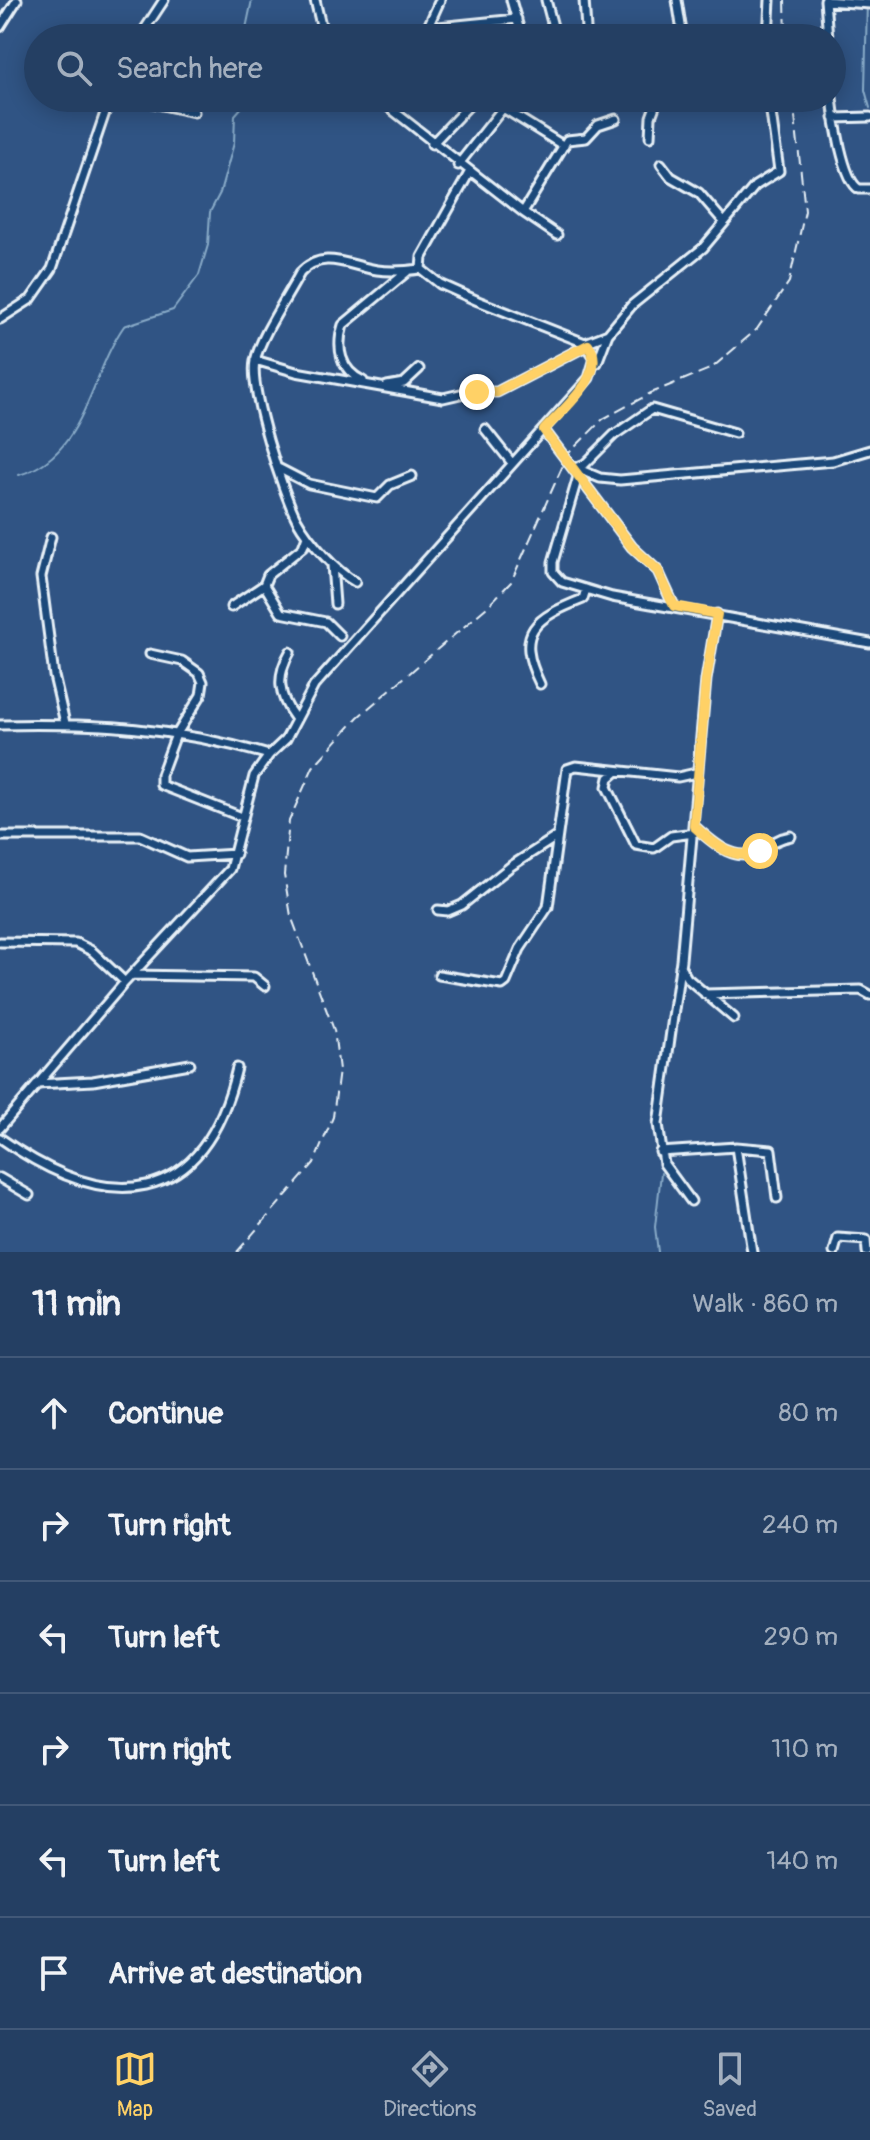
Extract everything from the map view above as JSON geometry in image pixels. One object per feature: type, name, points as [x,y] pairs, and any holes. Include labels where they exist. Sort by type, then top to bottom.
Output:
[{"type":"street","points":[[0,27],[17,0]]},
{"type":"street","points":[[148,24],[164,0]]},
{"type":"street","points":[[315,0],[321,24]]},
{"type":"street","points":[[430,24],[440,0]]},
{"type":"street","points":[[511,0],[518,24]]},
{"type":"street","points":[[546,0],[552,24]]},
{"type":"street","points":[[584,0],[586,24]]},
{"type":"street","points":[[677,0],[681,24]]},
{"type":"street","points":[[769,24],[770,0]]},
{"type":"street","points":[[827,24],[825,1],[870,4]]},
{"type":"street","points":[[468,24],[517,19]]},
{"type":"street","points":[[0,319],[31,299],[52,269],[105,112]]},
{"type":"street","points":[[394,112],[458,165],[557,235]]},
{"type":"street","points":[[432,144],[463,112]]},
{"type":"street","points":[[458,165],[500,112]]},
{"type":"street","points":[[509,112],[564,146]]},
{"type":"street","points":[[650,137],[653,112]]},
{"type":"street","points":[[2,1122],[230,869],[254,776],[286,739],[314,686],[589,378],[608,334],[632,305],[703,248],[755,186],[779,171],[771,112]]},
{"type":"street","points":[[833,112],[851,182],[859,189],[870,189]]},
{"type":"street","points":[[834,118],[870,117]]},
{"type":"street","points":[[523,212],[567,140],[586,138],[598,125],[616,119]]},
{"type":"street","points":[[661,164],[671,177],[699,193],[724,222]]},
{"type":"street","points":[[421,269],[422,257],[469,173]]},
{"type":"street","points":[[355,582],[341,574],[307,536],[290,505],[260,415],[255,360],[300,273],[312,263],[333,258],[372,269],[421,269],[440,284],[586,344],[596,365]]},
{"type":"street","points":[[409,271],[343,325],[340,352],[354,377],[376,386],[404,383],[419,369]]},
{"type":"street","points":[[255,360],[296,372],[443,398],[469,392],[497,392],[608,334]]},
{"type":"street","points":[[735,433],[652,409],[577,470],[553,572],[562,582],[586,589],[870,643]]},
{"type":"street","points":[[485,429],[512,463]]},
{"type":"street","points":[[544,430],[632,547],[658,571],[674,606]]},
{"type":"street","points":[[577,470],[600,478],[620,480],[833,461],[870,450]]},
{"type":"street","points":[[280,469],[309,484],[377,498],[390,485],[412,476]]},
{"type":"street","points":[[231,607],[264,585],[270,572],[303,547],[307,536]]},
{"type":"street","points":[[51,537],[41,577],[54,676],[65,723]]},
{"type":"street","points":[[332,563],[335,604]]},
{"type":"street","points":[[264,585],[281,613],[326,622],[340,636]]},
{"type":"street","points":[[540,684],[527,656],[531,635],[550,612],[583,599],[586,589]]},
{"type":"street","points":[[691,1201],[669,1174],[660,1152],[658,1124],[680,966],[694,829],[696,773],[717,614]]},
{"type":"street","points":[[290,652],[279,675],[285,704],[295,718]]},
{"type":"street","points":[[150,654],[175,658],[202,677],[201,695],[178,732],[161,775],[161,785],[242,817]]},
{"type":"street","points":[[0,725],[65,723],[130,726],[178,732],[269,755]]},
{"type":"street","points":[[439,975],[502,985],[506,982],[520,949],[548,907],[567,769],[576,766],[678,777],[696,773]]},
{"type":"street","points":[[617,771],[609,778],[607,787],[636,845],[654,848],[671,836],[694,829]]},
{"type":"street","points":[[694,829],[740,856],[791,836]]},
{"type":"street","points":[[0,836],[140,836],[187,857],[236,854]]},
{"type":"street","points":[[438,910],[448,911],[462,905],[511,866],[556,837]]},
{"type":"street","points":[[0,942],[76,943],[92,951],[125,982]]},
{"type":"street","points":[[680,966],[705,994],[734,1018]]},
{"type":"street","points":[[132,975],[254,977],[265,986]]},
{"type":"street","points":[[705,994],[861,990],[870,995]]},
{"type":"street","points":[[37,1084],[93,1081],[190,1064]]},
{"type":"street","points":[[0,1138],[40,1166],[81,1181],[118,1187],[153,1182],[180,1172],[201,1151],[231,1092],[237,1068]]},
{"type":"street","points":[[660,1152],[736,1147],[771,1150],[777,1198]]},
{"type":"street","points":[[736,1147],[752,1252]]},
{"type":"street","points":[[0,1178],[29,1195]]},
{"type":"street","points":[[834,1252],[838,1238],[863,1238],[867,1252]]},
{"type":"waterway","points":[[247,24],[252,0]]},
{"type":"waterway","points":[[867,0],[865,90],[870,108]]},
{"type":"waterway","points":[[19,475],[41,465],[59,450],[72,432],[124,326],[173,310],[199,275],[208,245],[210,212],[220,193],[234,143],[238,112]]},
{"type":"waterway","points":[[658,1252],[655,1227],[661,1173]]},
{"type":"railway","points":[[785,0],[786,24]]},
{"type":"railway","points":[[237,1252],[314,1163],[333,1117],[339,1070],[334,1030],[291,916],[284,875],[289,821],[313,767],[358,717],[487,607],[511,582],[568,454],[603,419],[651,393],[712,368],[757,329],[789,282],[805,211],[794,112]]},
{"type":"route","points":[[477,392],[497,392],[588,345],[593,352],[596,365],[589,378],[544,430],[632,547],[658,571],[674,606],[717,614],[707,664],[694,826],[735,855],[746,856],[760,851]]}]
